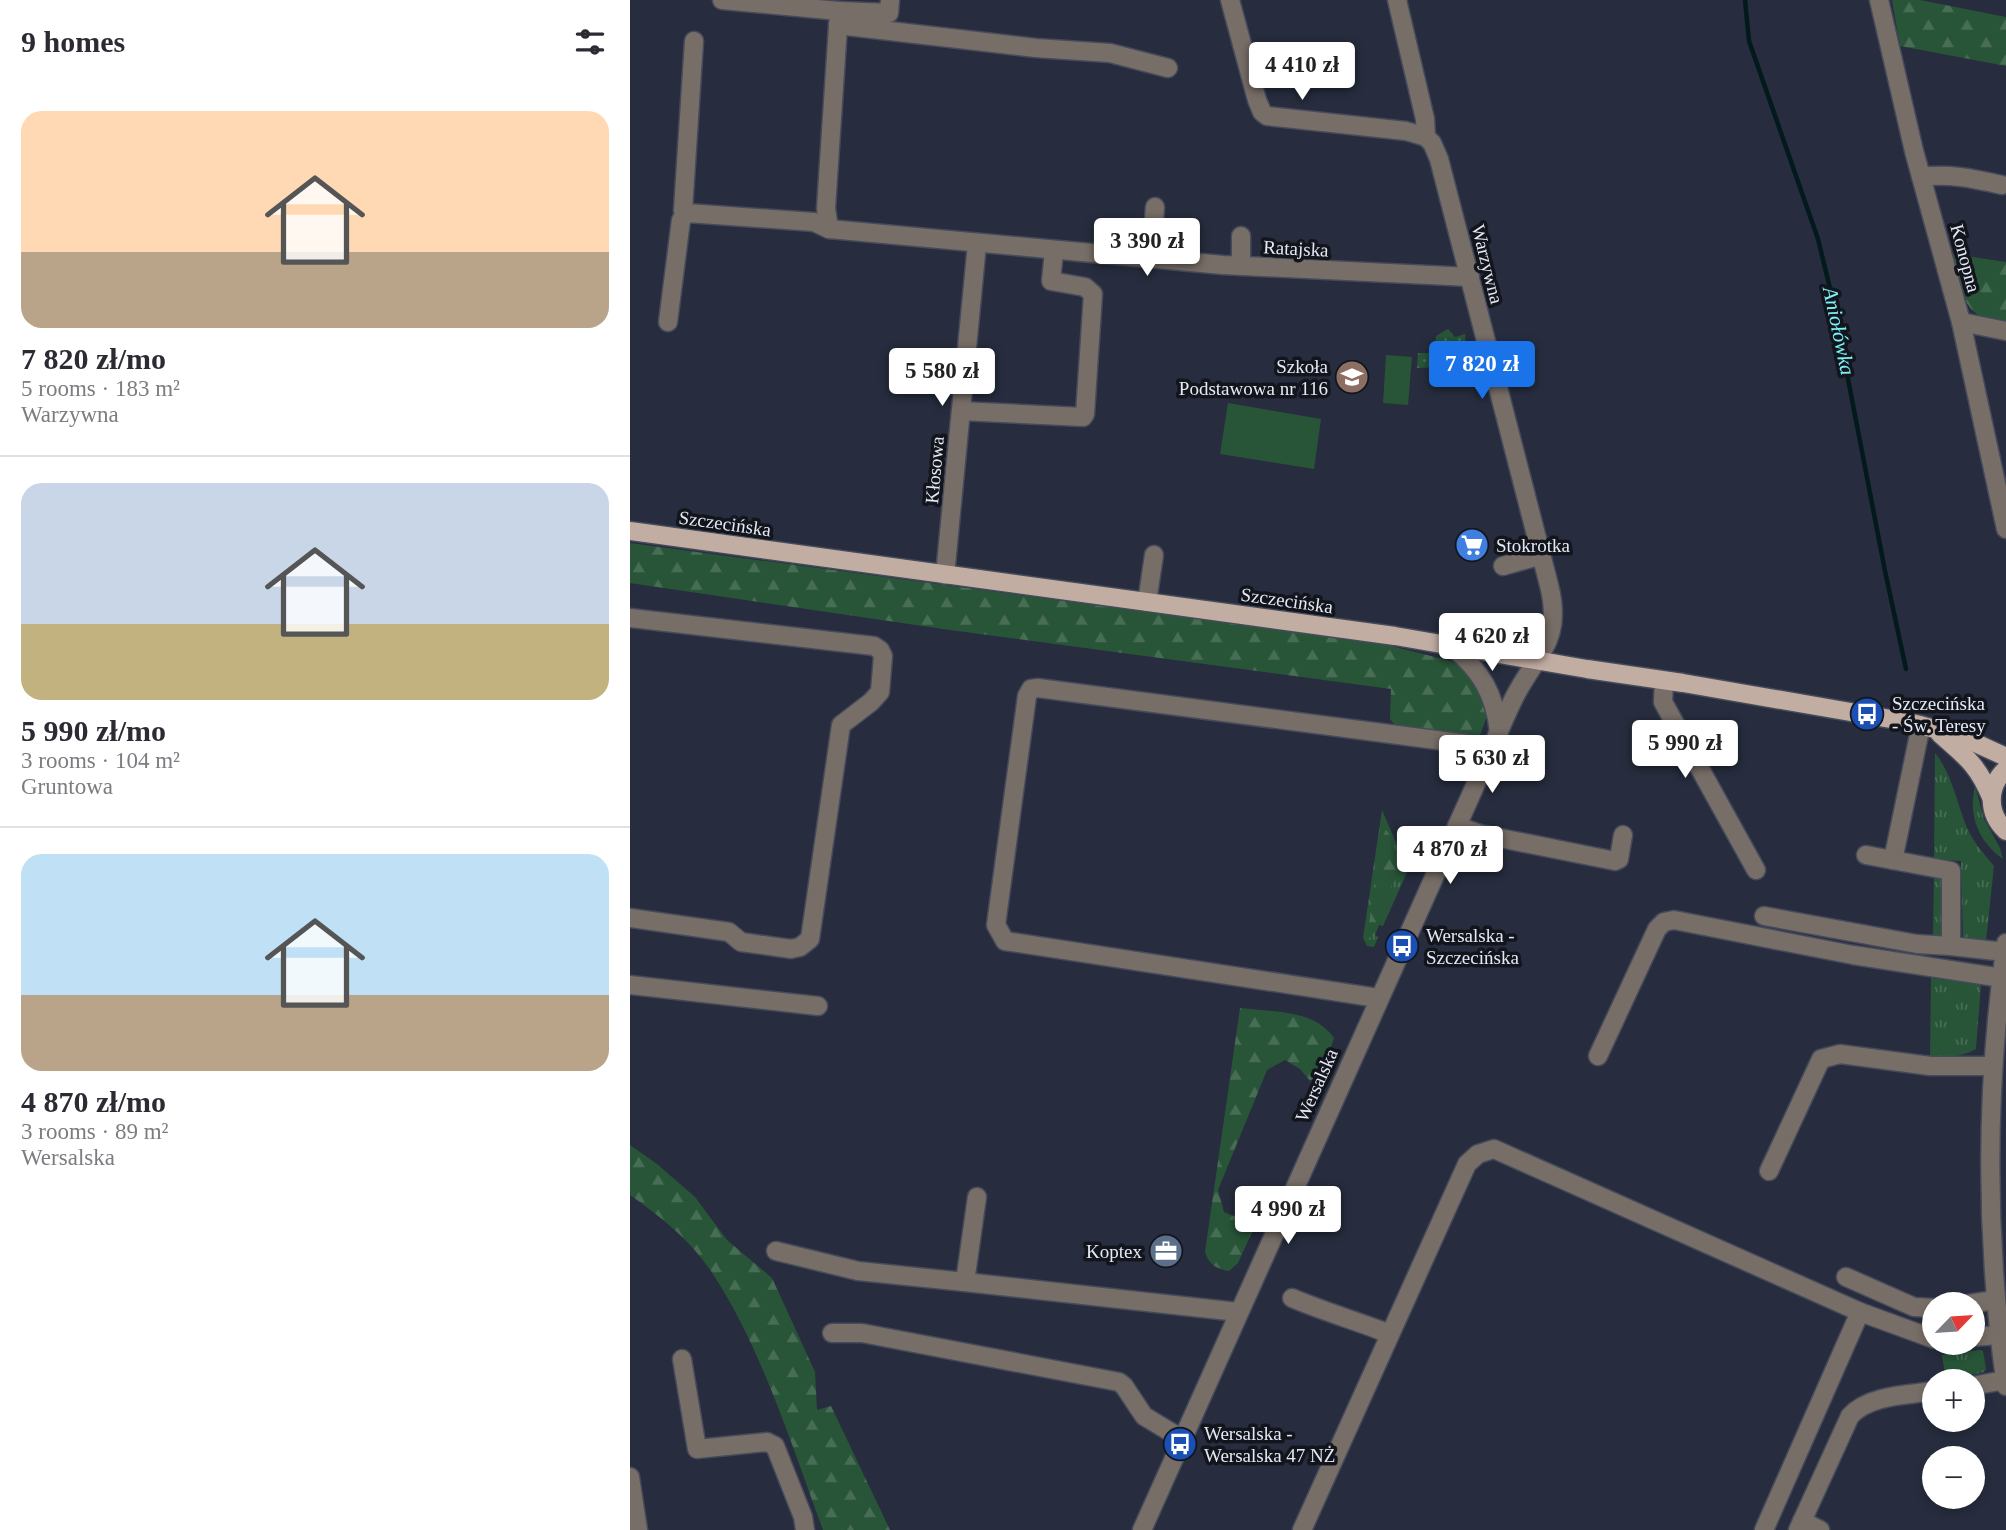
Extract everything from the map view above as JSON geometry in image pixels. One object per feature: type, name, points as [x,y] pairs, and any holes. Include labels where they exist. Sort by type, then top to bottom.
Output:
[{"type":"main road","name":"Szczecińska","points":[[630,531],[1395,636],[1867,714],[1958,735],[2006,757]]},
{"type":"main road","name":"Szczecińska","points":[[1928,727],[1967,756],[1980,774],[1991,797],[1992,810],[2003,828]]},
{"type":"main road","points":[[1991,797],[1995,783],[2006,769]]},
{"type":"street","points":[[722,0],[1036,48],[1110,53],[1168,68]]},
{"type":"street","points":[[839,18],[889,13],[890,0]]},
{"type":"street","points":[[1230,0],[1257,100],[1262,112],[1267,116],[1406,131],[1426,137]]},
{"type":"street","name":"Warzywna","points":[[1397,0],[1425,119],[1426,137],[1440,159],[1542,555],[1554,613],[1548,642],[1538,661]]},
{"type":"street","name":"Konopna","points":[[1879,0],[1921,177],[1961,322],[2006,529]]},
{"type":"street","points":[[829,229],[826,208],[839,18]]},
{"type":"street","points":[[668,321],[681,220],[687,213],[683,210],[694,41]]},
{"type":"street","points":[[1921,177],[1968,177],[2002,185]]},
{"type":"street","points":[[1151,259],[1154,207]]},
{"type":"street","name":"Ratajska","points":[[687,213],[814,222],[829,229],[1151,259],[1470,277]]},
{"type":"street","points":[[1241,236],[1241,266]]},
{"type":"street","name":"Kłosowa","points":[[945,575],[977,244]]},
{"type":"street","points":[[961,411],[1083,417],[1085,414],[1093,294],[1085,287],[1051,281],[1054,251]]},
{"type":"street","points":[[1961,322],[2006,331]]},
{"type":"street","points":[[1147,602],[1154,555]]},
{"type":"street","points":[[1503,566],[1542,555]]},
{"type":"street","points":[[630,618],[874,646],[883,656],[880,692],[841,725],[810,939],[800,947],[791,949],[741,942],[729,932],[630,918]]},
{"type":"street","points":[[1452,647],[1471,663],[1484,680],[1493,701],[1499,732]]},
{"type":"street","name":"Wersalska","points":[[1142,1530],[1499,732],[1519,690],[1538,661]]},
{"type":"street","points":[[1664,681],[1663,702],[1756,870]]},
{"type":"street","points":[[1378,998],[1005,941],[996,925],[1027,696],[1031,689],[1038,688],[1454,742],[1488,757]]},
{"type":"street","points":[[1893,860],[1928,727]]},
{"type":"street","points":[[1457,827],[1480,834],[1615,860],[1619,859],[1623,835]]},
{"type":"street","points":[[2003,828],[2006,842]]},
{"type":"street","points":[[1866,855],[1951,871],[1951,946]]},
{"type":"street","points":[[1764,916],[1917,944],[2005,948],[1993,1066],[1997,1171],[1995,1300],[2006,1386]]},
{"type":"street","points":[[1598,1056],[1657,929],[1664,922],[1674,920],[1853,954],[2002,978]]},
{"type":"street","points":[[630,985],[818,1006]]},
{"type":"street","points":[[1769,1171],[1821,1059],[1840,1054],[1930,1066],[1993,1066]]},
{"type":"street","points":[[1302,1530],[1467,1164],[1478,1154],[1494,1149],[1860,1312],[1922,1335]]},
{"type":"street","points":[[965,1282],[977,1197]]},
{"type":"street","points":[[776,1251],[858,1271],[1238,1312]]},
{"type":"street","points":[[1846,1277],[1914,1307],[1922,1307]]},
{"type":"street","points":[[1292,1298],[1333,1316],[1347,1318],[1390,1334]]},
{"type":"street","points":[[1985,1301],[1995,1300]]},
{"type":"street","points":[[1764,1530],[1860,1312]]},
{"type":"street","points":[[832,1333],[862,1333],[1119,1382],[1125,1386],[1144,1416],[1182,1438]]},
{"type":"street","points":[[682,1359],[697,1449],[767,1442],[775,1447],[803,1517],[804,1530]]},
{"type":"street","points":[[1985,1383],[2005,1381]]},
{"type":"street","points":[[1820,1530],[1800,1526],[1850,1416],[1858,1407],[1876,1401],[1922,1393]]},
{"type":"street","points":[[630,1477],[638,1530]]},
{"type":"green space","points":[[1892,0],[1920,0],[2006,17],[2006,66],[1900,46]]},
{"type":"green space","points":[[1952,254],[2006,262],[2006,325],[1980,316],[1972,309],[1962,292]]},
{"type":"green space","points":[[1448,329],[1455,337],[1465,334],[1466,344],[1455,350],[1452,346],[1445,350],[1441,344],[1441,367],[1417,368],[1418,353],[1434,353],[1436,336]]},
{"type":"green space","points":[[1386,355],[1412,357],[1408,405],[1383,403]]},
{"type":"green space","points":[[1228,403],[1321,419],[1314,469],[1220,454]]},
{"type":"green space","points":[[630,543],[1379,643],[1451,661],[1463,668],[1477,685],[1487,716],[1480,735],[1461,737],[1397,727],[1390,719],[1391,689],[950,630],[630,583]]},
{"type":"green space","points":[[1935,753],[1950,780],[1968,830],[1994,866],[1986,941],[1966,941],[1963,937],[1961,861],[1934,859]]},
{"type":"green space","points":[[1975,786],[1984,819],[2003,859],[1987,844],[1977,827],[1973,807]]},
{"type":"green space","points":[[1382,810],[1408,870],[1383,926],[1379,925],[1374,947],[1367,946],[1363,938]]},
{"type":"green space","points":[[1382,824],[1389,834],[1404,872],[1392,884],[1372,936],[1367,939]]},
{"type":"green space","points":[[1934,874],[1946,880],[1946,932],[1940,937],[1933,937]]},
{"type":"green space","points":[[1931,978],[1981,984],[1976,1049],[1965,1054],[1930,1058]]},
{"type":"green space","points":[[1240,1008],[1304,1017],[1326,1029],[1334,1038],[1324,1070],[1310,1081],[1300,1069],[1285,1060],[1267,1070],[1218,1190],[1224,1212],[1241,1219],[1255,1217],[1257,1221],[1238,1263],[1229,1271],[1214,1266],[1205,1252]]},
{"type":"green space","points":[[630,1145],[695,1197],[727,1240],[772,1278],[815,1372],[817,1410],[831,1406],[890,1530],[823,1530],[774,1397],[746,1332],[729,1301],[694,1249],[663,1220],[630,1195]]},
{"type":"green space","points":[[1942,1355],[1984,1355],[1985,1370],[1944,1369]]},
{"type":"waterway","name":"Aniołówka","points":[[1745,0],[1749,41],[1818,239],[1833,301],[1906,669]]},
{"type":"place","name":"Szkoła Podstawowa nr 116","points":[[1352,377]]},
{"type":"place","name":"Stokrotka","points":[[1472,545]]},
{"type":"place","name":"Szczecińska - Św. Teresy","points":[[1867,714]]},
{"type":"place","name":"Wersalska - Szczecińska","points":[[1402,946]]},
{"type":"place","name":"Koptex","points":[[1166,1251]]},
{"type":"place","name":"Wersalska - Wersalska 47 NŻ","points":[[1180,1444]]}]
